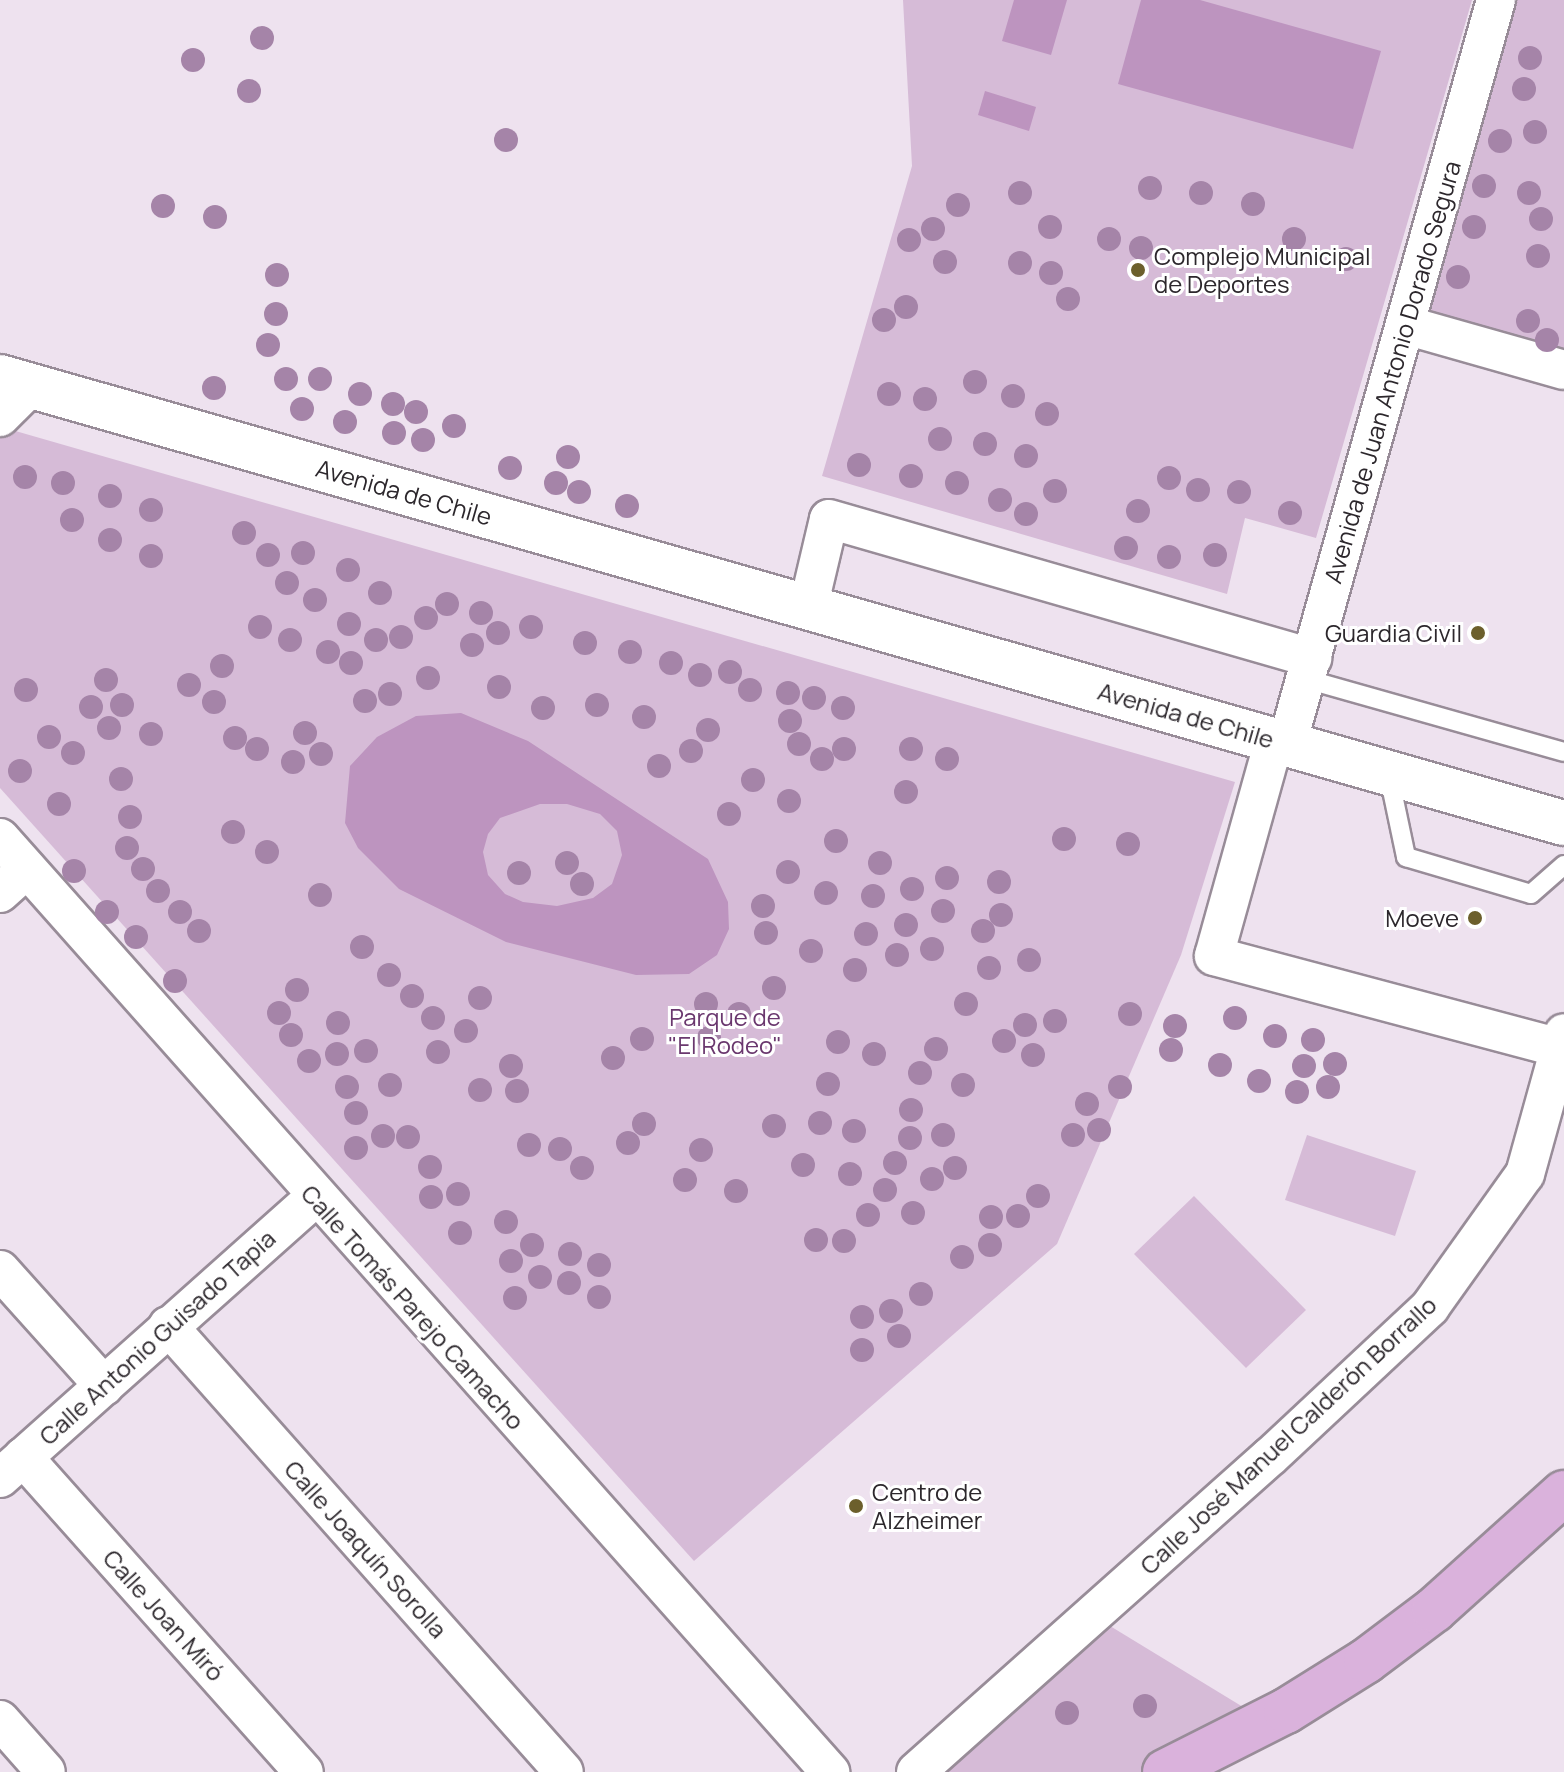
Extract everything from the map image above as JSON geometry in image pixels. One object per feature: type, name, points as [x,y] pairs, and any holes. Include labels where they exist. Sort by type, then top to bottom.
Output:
[{"type":"main road","points":[[1165,1772],[1286,1711],[1366,1661],[1467,1582],[1564,1493]]},
{"type":"street","name":"Avenida de Juan Antonio Dorado Segura","points":[[1496,0],[1309,668],[1281,742],[1214,956],[1562,1040]]},
{"type":"street","points":[[1405,325],[1564,370]]},
{"type":"street","points":[[0,417],[16,382]]},
{"type":"street","name":"Avenida de Chile","points":[[16,382],[1564,823]]},
{"type":"street","points":[[808,608],[829,519],[1309,668]]},
{"type":"street","name":"Calle Tomás Parejo Camacho","points":[[0,838],[14,881],[315,1197],[830,1772]]},
{"type":"street","name":"Calle José Manuel Calderón Borrallo","points":[[916,1772],[1271,1456],[1430,1307],[1466,1263],[1525,1174],[1562,1040]]},
{"type":"street","name":"Calle Antonio Guisado Tapia","points":[[12,1467],[315,1197]]},
{"type":"street","points":[[0,1270],[104,1386]]},
{"type":"street","name":"Calle Joaquín Sorolla","points":[[168,1326],[564,1772]]},
{"type":"street","name":"Calle Joan Miró","points":[[12,1467],[304,1772]]},
{"type":"street","points":[[0,1720],[46,1772]]},
{"type":"lane","points":[[1309,668],[1564,752]]},
{"type":"lane","points":[[1389,773],[1406,857],[1531,894],[1564,865]]},
{"type":"green space","name":"Complejo Municipal de Deportes","points":[[903,0],[1472,0],[1316,538],[1245,518],[1227,594],[822,476],[912,166]]},
{"type":"green space","points":[[1516,0],[1564,0],[1564,353],[1433,317],[1430,306]]},
{"type":"green space","name":"Parque de \"El Rodeo\"","points":[[12,430],[1235,782],[1181,955],[1057,1244],[694,1561],[0,788],[0,438]]},
{"type":"green space","points":[[1307,1135],[1416,1171],[1395,1236],[1285,1200]]},
{"type":"green space","points":[[1194,1196],[1306,1310],[1246,1368],[1134,1254]]},
{"type":"green space","points":[[1092,1615],[1266,1721],[1165,1772],[916,1772]]},
{"type":"shaded area","points":[[1014,0],[1067,0],[1051,55],[1002,41]]},
{"type":"shaded area","points":[[1141,0],[1200,0],[1381,51],[1353,149],[1118,84]]},
{"type":"shaded area","points":[[985,91],[1036,107],[1029,131],[978,115]]},
{"type":"shaded area","points":[[461,713],[528,741],[708,859],[728,902],[729,929],[717,955],[689,974],[636,975],[506,942],[399,889],[358,848],[345,823],[350,766],[377,737],[416,716]],"holes":[[[540,804],[567,804],[600,814],[617,831],[622,855],[612,884],[593,898],[557,906],[523,902],[505,894],[488,875],[483,852],[488,834],[500,818]]]},
{"type":"place","name":"Complejo Municipal de Deportes","points":[[1138,270]]},
{"type":"place","name":"Guardia Civil","points":[[1478,633]]},
{"type":"place","name":"Moeve","points":[[1475,918]]},
{"type":"place","name":"Centro de Alzheimer","points":[[856,1506]]}]
